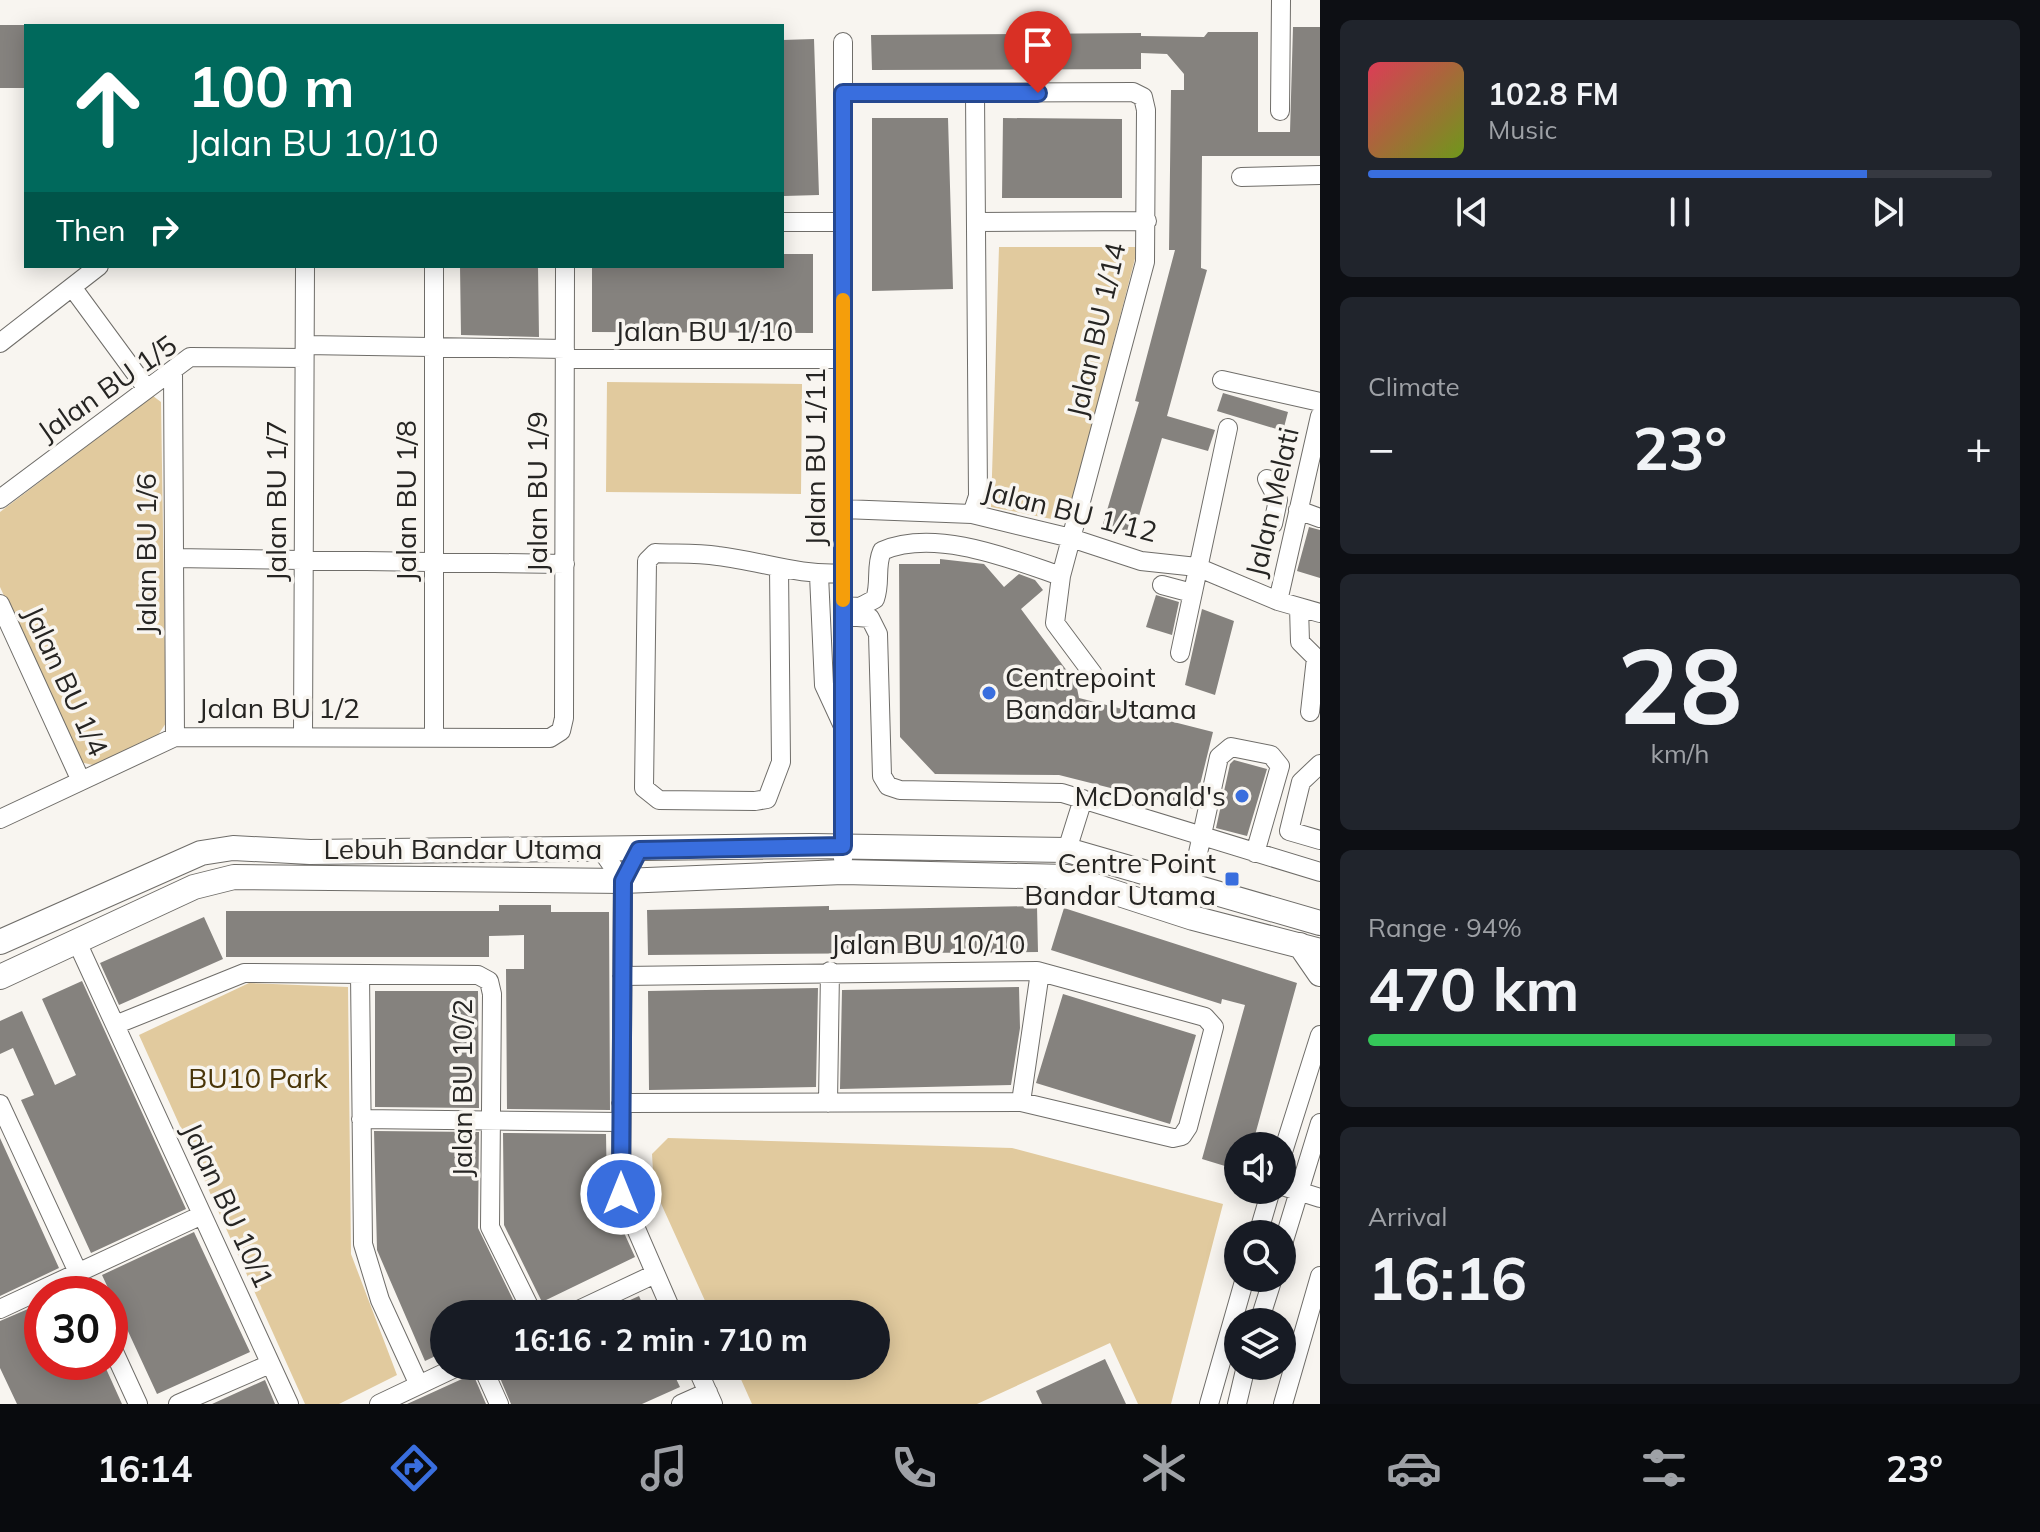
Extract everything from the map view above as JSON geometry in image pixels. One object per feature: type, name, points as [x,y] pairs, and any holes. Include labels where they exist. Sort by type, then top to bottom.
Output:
[{"type":"main road","name":"Lebuh Bandar Utama","points":[[0,942],[212,851],[233,848],[310,852],[843,846],[1067,850],[1320,923]]},
{"type":"main road","name":"Lebuh Bandar Utama","points":[[0,977],[194,887],[234,877],[623,881],[843,872],[1067,877],[1193,918],[1310,948]]},
{"type":"main road","points":[[1310,948],[1320,974]]},
{"type":"street","points":[[1280,111],[1281,0]]},
{"type":"street","name":"Jalan BU 1/11","points":[[843,42],[843,872]]},
{"type":"street","name":"Jalan BU 1/14","points":[[843,93],[1133,92],[1143,97],[1147,221],[1145,262],[1061,576],[1055,623],[1093,674]]},
{"type":"street","points":[[972,514],[978,496],[975,93]]},
{"type":"street","points":[[1241,177],[1320,175]]},
{"type":"street","points":[[978,222],[1147,221]]},
{"type":"street","points":[[784,222],[843,222]]},
{"type":"street","points":[[0,343],[96,268]]},
{"type":"street","name":"Jalan BU 1/7","points":[[303,735],[305,268]]},
{"type":"street","name":"Jalan BU 1/8","points":[[434,268],[434,736]]},
{"type":"street","name":"Jalan BU 1/9","points":[[564,718],[565,268]]},
{"type":"street","points":[[72,287],[147,389]]},
{"type":"street","name":"Jalan BU 1/10","points":[[434,347],[565,354],[843,359]]},
{"type":"street","name":"Jalan BU 1/5","points":[[0,499],[190,357],[434,347]]},
{"type":"street","name":"Jalan BU 1/6","points":[[173,370],[175,737]]},
{"type":"street","points":[[1222,380],[1320,402]]},
{"type":"street","name":"Jalan Melati","points":[[1278,601],[1319,422]]},
{"type":"street","points":[[1180,653],[1228,428]]},
{"type":"street","points":[[1267,479],[1278,500],[1273,524]]},
{"type":"street","points":[[1278,500],[1320,518]]},
{"type":"street","name":"Jalan BU 1/12","points":[[843,509],[972,514],[1071,538],[1141,561],[1197,567],[1278,601],[1320,613]]},
{"type":"street","points":[[843,611],[875,599],[877,562],[882,551],[895,545],[973,546],[1061,576]]},
{"type":"street","points":[[779,568],[781,762],[773,789],[767,799],[755,801],[659,800],[644,788],[647,561],[655,553],[717,555],[819,575],[843,573]]},
{"type":"street","points":[[174,558],[565,564]]},
{"type":"street","points":[[819,575],[824,685],[843,726]]},
{"type":"street","points":[[1162,585],[1192,593]]},
{"type":"street","name":"Jalan BU 1/4","points":[[0,604],[5,627],[81,781]]},
{"type":"street","points":[[1299,607],[1300,642],[1316,658],[1310,712]]},
{"type":"street","points":[[843,611],[870,618],[878,634],[882,776],[888,786],[900,790],[1062,793],[1320,872]]},
{"type":"street","name":"Jalan BU 1/2","points":[[0,819],[175,737],[550,738],[561,731],[564,718]]},
{"type":"street","points":[[1191,885],[1223,750],[1231,747],[1271,755],[1280,766],[1255,853]]},
{"type":"street","points":[[1320,764],[1301,782],[1289,831],[1320,840]]},
{"type":"street","points":[[1067,850],[1083,799]]},
{"type":"street","points":[[1290,863],[1296,833]]},
{"type":"street","points":[[639,850],[623,881],[621,1194],[667,1300]]},
{"type":"street","points":[[602,851],[623,881]]},
{"type":"street","name":"Jalan BU 10/1","points":[[77,942],[289,1404]]},
{"type":"street","points":[[828,1103],[830,971]]},
{"type":"street","name":"Jalan BU 10/10","points":[[621,1103],[1021,1102],[1173,1138],[1182,1136],[1188,1127],[1213,1042],[1214,1027],[1205,1017],[1040,972],[830,971],[622,976]]},
{"type":"street","points":[[1021,1102],[1040,972]]},
{"type":"street","points":[[115,1025],[233,975],[360,974],[363,1244],[380,1300],[419,1385]]},
{"type":"street","name":"Jalan BU 10/2","points":[[360,974],[478,975],[489,981],[492,994],[490,1227],[526,1300]]},
{"type":"street","points":[[1289,1132],[1320,1035]]},
{"type":"street","points":[[0,1104],[79,1276]]},
{"type":"street","points":[[361,1119],[621,1122]]},
{"type":"street","points":[[1296,1184],[1320,1123]]},
{"type":"street","points":[[1296,1193],[1320,1198]]},
{"type":"street","points":[[1296,1194],[1320,1206]]},
{"type":"street","points":[[0,1309],[202,1215]]},
{"type":"street","points":[[600,1300],[655,1274]]},
{"type":"street","points":[[1283,1404],[1320,1276]]},
{"type":"street","points":[[1209,1404],[1241,1292]]},
{"type":"street","points":[[178,1404],[212,1397],[270,1364]]},
{"type":"street","points":[[127,1380],[138,1404]]},
{"type":"street","points":[[379,1404],[430,1380]]},
{"type":"street","points":[[488,1380],[499,1404]]},
{"type":"street","points":[[1237,1404],[1243,1380]]},
{"type":"street","points":[[681,1404],[710,1398]]},
{"type":"green space","points":[[999,247],[1138,247],[1067,522],[991,507]]},
{"type":"green space","points":[[607,382],[802,384],[801,494],[606,492]]},
{"type":"green space","points":[[153,396],[161,402],[166,723],[158,735],[97,766],[80,762],[0,587],[0,512]]},
{"type":"green space","name":"BU10 Park","points":[[249,983],[348,987],[351,1254],[397,1375],[339,1404],[305,1404],[139,1035]]},
{"type":"green space","points":[[668,1138],[1012,1148],[1223,1204],[1171,1404],[1138,1404],[1110,1343],[977,1404],[752,1404],[741,1380],[890,1380],[890,1300],[705,1300],[654,1188],[652,1154]]},
{"type":"building","points":[[0,25],[24,25],[24,88],[0,88]]},
{"type":"building","points":[[1293,27],[1320,27],[1320,156],[1202,156],[1201,268],[1207,270],[1167,416],[1215,430],[1208,451],[1162,438],[1134,533],[1103,524],[1139,402],[1135,401],[1175,250],[1169,250],[1171,90],[1184,90],[1184,74],[1167,54],[1141,53],[1141,69],[872,70],[871,35],[1141,33],[1141,36],[1204,37],[1208,32],[1258,32],[1258,132],[1290,132]]},
{"type":"building","points":[[814,39],[819,195],[784,196],[784,40]]},
{"type":"building","points":[[872,118],[948,118],[953,289],[872,291]]},
{"type":"building","points":[[1003,118],[1122,119],[1122,198],[1002,198]]},
{"type":"building","points":[[784,254],[813,254],[813,333],[592,332],[592,268],[784,268]]},
{"type":"building","points":[[460,268],[538,268],[539,337],[461,335]]},
{"type":"building","points":[[1223,393],[1288,412],[1283,431],[1217,411]]},
{"type":"building","points":[[1309,527],[1320,530],[1320,578],[1297,571]]},
{"type":"building","name":"Centrepoint Bandar Utama","points":[[940,559],[984,564],[1004,587],[1019,574],[1035,580],[1043,590],[1021,609],[1076,683],[1079,698],[1213,732],[1194,809],[1059,775],[935,774],[900,737],[899,564],[940,564]]},
{"type":"building","points":[[1156,595],[1179,602],[1172,635],[1146,627]]},
{"type":"building","points":[[1202,609],[1234,621],[1215,695],[1185,685]]},
{"type":"building","name":"McDonald's","points":[[1234,760],[1267,769],[1247,836],[1216,828],[1230,764]]},
{"type":"building","points":[[499,905],[551,905],[551,912],[609,912],[610,1110],[507,1109],[506,969],[524,969],[524,935],[489,936],[489,957],[226,957],[226,911],[499,911]]},
{"type":"building","points":[[829,906],[829,910],[1037,906],[1038,952],[648,955],[647,910]]},
{"type":"building","points":[[1064,908],[1297,983],[1256,1132],[1224,1132],[1224,1166],[1202,1159],[1245,1005],[1222,999],[1221,1004],[1051,950]]},
{"type":"building","points":[[204,917],[223,959],[119,1005],[100,963]]},
{"type":"building","points":[[82,981],[186,1209],[91,1253],[21,1100],[34,1095],[13,1048],[0,1054],[0,1021],[22,1011],[55,1085],[76,1075],[42,999]]},
{"type":"building","points":[[1019,987],[1020,1028],[1011,1085],[840,1089],[842,990]]},
{"type":"building","points":[[818,988],[816,1087],[649,1090],[648,991]]},
{"type":"building","points":[[375,991],[478,991],[479,1108],[375,1107]]},
{"type":"building","points":[[1063,994],[1196,1035],[1170,1124],[1036,1083]]},
{"type":"building","points":[[374,1131],[479,1132],[478,1228],[513,1300],[430,1300],[430,1359],[425,1361],[377,1250]]},
{"type":"building","points":[[503,1133],[606,1134],[607,1195],[635,1257],[541,1300],[504,1225]]},
{"type":"building","points":[[0,1138],[59,1268],[42,1276],[24,1276],[24,1285],[0,1296]]},
{"type":"building","points":[[194,1232],[250,1352],[157,1394],[128,1331],[128,1276],[102,1275]]},
{"type":"building","points":[[24,1311],[24,1380],[111,1380],[122,1404],[17,1404],[0,1368],[0,1321]]},
{"type":"building","points":[[1105,1359],[1126,1404],[1042,1404],[1036,1391]]},
{"type":"building","points":[[265,1380],[275,1404],[212,1404]]},
{"type":"building","points":[[460,1380],[476,1380],[486,1404],[407,1404]]},
{"type":"building","points":[[501,1380],[677,1380],[680,1387],[642,1404],[511,1404]]},
{"type":"slow traffic","points":[[843,300],[843,600]]},
{"type":"place","name":"Centrepoint Bandar Utama","points":[[989,693]]},
{"type":"place","name":"McDonald's","points":[[1242,796]]},
{"type":"place","name":"Centre Point Bandar Utama","points":[[1232,879]]},
{"type":"route","points":[[621,1194],[623,881],[639,850],[843,846],[843,93],[1038,93]]}]
